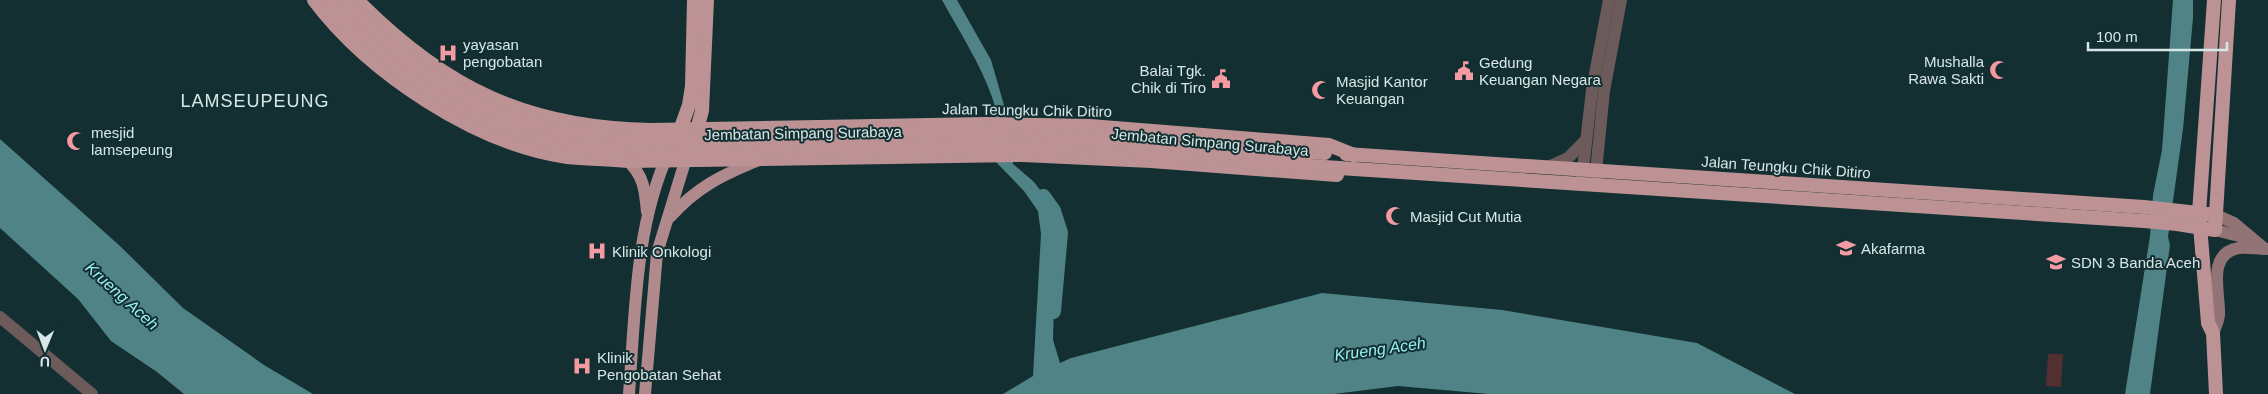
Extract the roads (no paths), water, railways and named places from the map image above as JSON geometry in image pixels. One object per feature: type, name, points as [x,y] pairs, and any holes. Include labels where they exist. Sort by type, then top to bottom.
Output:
[{"type":"highway","points":[[314,0],[341,31],[374,62],[438,108],[500,138],[566,156],[628,161],[759,160]]},
{"type":"highway","name":"Jembatan Simpang Surabaya","points":[[328,0],[378,53],[413,79],[466,111],[506,128],[542,139],[589,148],[690,150],[973,146],[1090,149],[1324,167]]},
{"type":"highway","name":"Jembatan Simpang Surabaya","points":[[344,0],[397,53],[435,78],[466,96],[510,116],[536,125],[561,130],[607,136],[712,139],[969,134],[1088,138],[1325,153]]},
{"type":"highway","name":"Jalan Teungku Chik Ditiro","points":[[358,0],[395,36],[426,61],[473,90],[510,107],[537,116],[598,127],[680,130],[986,124],[1090,126],[1329,145],[1354,155]]},
{"type":"highway","points":[[680,130],[690,105],[694,0]]},
{"type":"highway","points":[[697,129],[702,110],[707,0]]},
{"type":"highway","points":[[2215,230],[2229,1],[2214,2],[2199,213],[2208,323],[2213,333],[2216,394]]},
{"type":"highway","name":"Jalan Teungku Chik Ditiro","points":[[1325,153],[1546,168],[1589,177]]},
{"type":"highway","name":"Jalan Teungku Chik Ditiro","points":[[759,160],[1023,155],[1151,161],[1327,176],[1362,171]]},
{"type":"highway","name":"Jalan Teungku Chik Ditiro","points":[[1324,167],[1362,171],[1589,177],[2177,217],[2199,213],[2216,215]]},
{"type":"highway","points":[[2202,177],[2218,178]]},
{"type":"highway","name":"Jalan Teungku Chik Ditiro","points":[[2177,217],[2200,228],[2215,230]]},
{"type":"main road","points":[[645,394],[657,253],[697,129]]},
{"type":"main road","points":[[629,394],[641,250],[647,220],[666,160],[680,130]]},
{"type":"main road","points":[[666,222],[698,190],[725,174],[759,160]]},
{"type":"main road","points":[[628,161],[638,170],[642,180],[647,220]]},
{"type":"main road","points":[[2216,215],[2234,224],[2267,250]]},
{"type":"main road","points":[[2215,230],[2252,240]]},
{"type":"main road","points":[[2213,333],[2219,313],[2216,271],[2220,262],[2233,250],[2240,248],[2267,250]]},
{"type":"main road","points":[[635,314],[651,315]]},
{"type":"street","points":[[1589,177],[1586,140],[1592,90],[1609,0]]},
{"type":"street","points":[[1589,177],[1621,0]]},
{"type":"street","points":[[1546,168],[1568,158],[1586,140]]},
{"type":"street","points":[[0,317],[92,394]]},
{"type":"water","name":"Krueng Aceh","points":[[942,0],[957,0],[991,60],[1008,119],[1013,164],[1034,182],[1053,207],[1056,232],[1053,340],[1060,363],[1071,358],[1322,293],[1502,310],[1697,343],[1795,394],[1489,394],[1398,386],[1334,394],[1003,394],[1033,376],[1041,234],[1038,211],[1024,191],[996,162],[997,137],[992,97],[975,60]]},
{"type":"water","points":[[2173,0],[2193,0],[2193,18],[2183,129],[2168,237],[2170,245],[2150,394],[2125,394],[2150,236],[2153,195],[2162,150]]},
{"type":"water","name":"Krueng Aceh","points":[[0,139],[120,246],[183,308],[264,365],[313,394],[184,394],[157,372],[111,341],[78,299],[0,228]]},
{"type":"waterway","points":[[1043,197],[1053,211],[1060,233],[1053,311]]},
{"type":"place","name":"yayasan pengobatan","points":[[448,53]]},
{"type":"place","name":"Mushalla Rawa Sakti","points":[[1999,70]]},
{"type":"place","name":"Gedung Keuangan Negara","points":[[1464,71]]},
{"type":"place","name":"Balai Tgk. Chik di Tiro","points":[[1221,79]]},
{"type":"place","name":"Masjid Kantor Keuangan","points":[[1321,90]]},
{"type":"place","name":"mesjid lamsepeung","points":[[76,141]]},
{"type":"place","name":"Masjid Cut Mutia","points":[[1395,216]]},
{"type":"place","name":"Akafarma","points":[[1846,248]]},
{"type":"place","name":"Klinik Onkologi","points":[[597,251]]},
{"type":"place","name":"SDN 3 Banda Aceh","points":[[2056,262]]},
{"type":"place","name":"Klinik Pengobatan Sehat","points":[[582,366]]},
{"type":"district","name":"LAMSEUPEUNG","points":[[255,101]]}]
